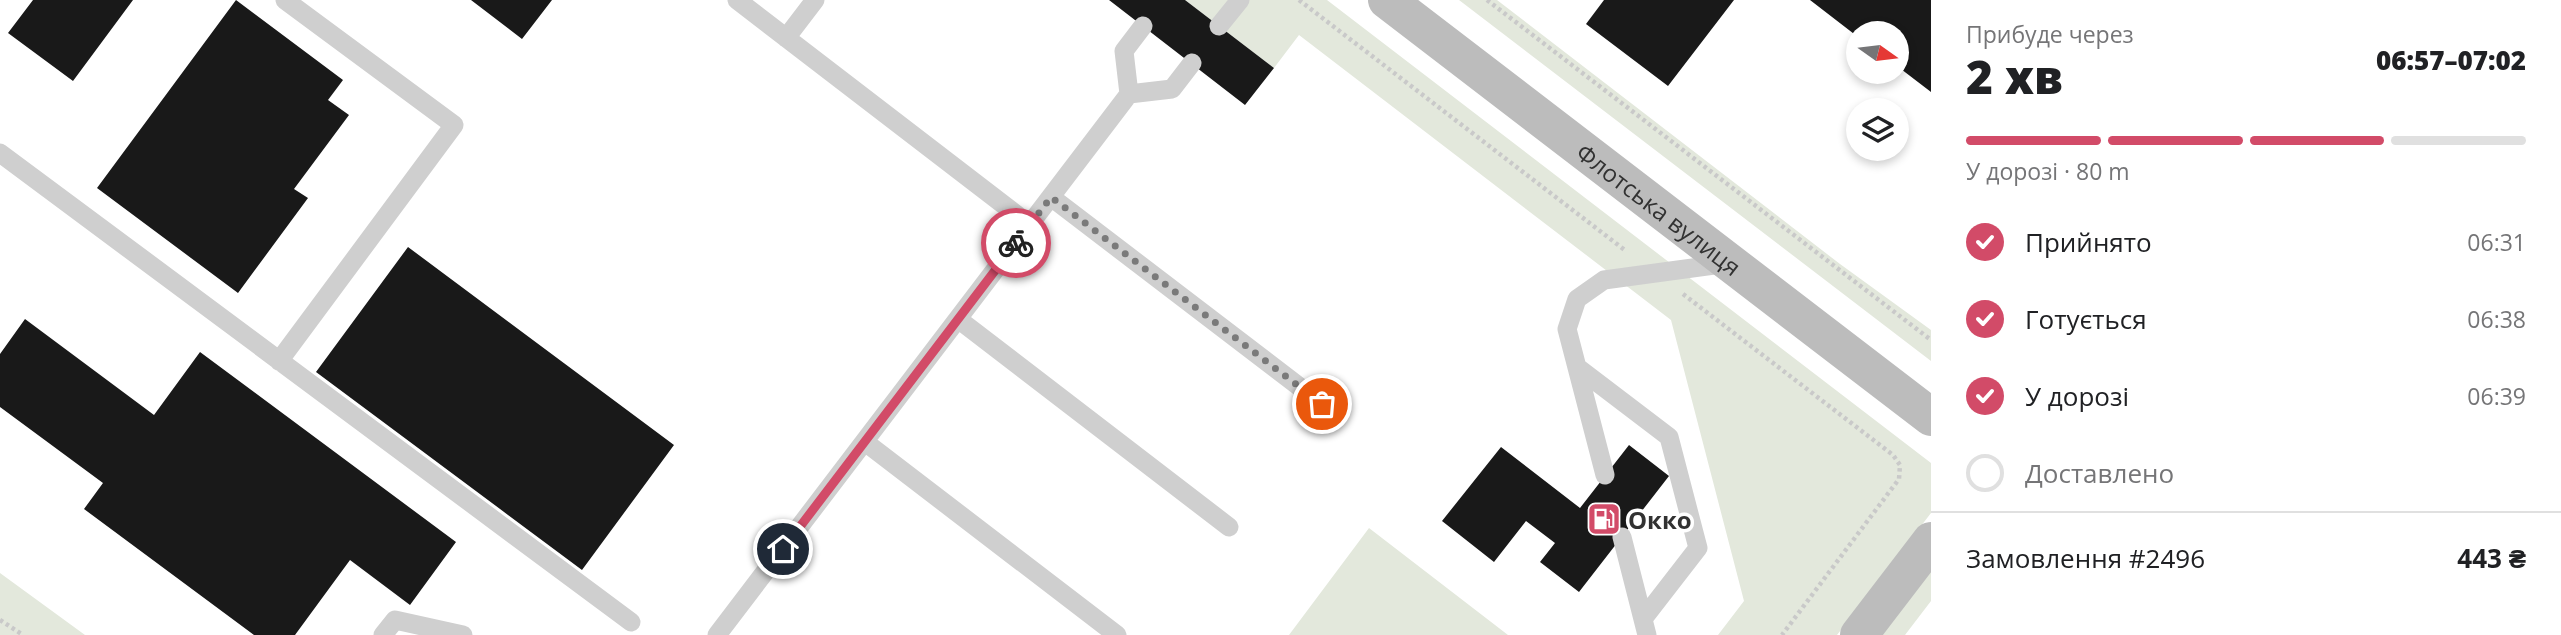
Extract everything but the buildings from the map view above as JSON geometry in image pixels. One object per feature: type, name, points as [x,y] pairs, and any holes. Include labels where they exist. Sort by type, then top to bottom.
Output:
[{"type":"street","name":"Флотська вулиця","points":[[1387,0],[1931,417]]},
{"type":"street","points":[[1868,632],[1931,541]]},
{"type":"lane","points":[[279,361],[454,125],[285,0]]},
{"type":"lane","points":[[737,0],[1030,225]]},
{"type":"lane","points":[[786,37],[815,0]]},
{"type":"lane","points":[[1219,26],[1240,0]]},
{"type":"lane","points":[[717,635],[1129,94],[1124,51],[1143,26]]},
{"type":"lane","points":[[1129,94],[1172,89],[1192,63]]},
{"type":"lane","points":[[0,153],[631,622]]},
{"type":"lane","points":[[1051,197],[1322,404]]},
{"type":"lane","points":[[1605,475],[1567,329],[1577,299],[1604,280],[1730,263]]},
{"type":"lane","points":[[958,319],[1229,527]]},
{"type":"lane","points":[[1577,367],[1669,437],[1698,548],[1645,627]]},
{"type":"lane","points":[[865,442],[1117,635]]},
{"type":"lane","points":[[1622,537],[1645,627]]},
{"type":"lane","points":[[383,635],[395,620],[463,635]]},
{"type":"path","points":[[1299,0],[1893,455],[1900,465],[1899,479],[1782,635]]},
{"type":"path","points":[[1487,0],[1931,340]]},
{"type":"path","points":[[0,621],[23,635]]},
{"type":"shaded area","points":[[1185,0],[1327,0],[1931,463],[1931,513],[1837,635],[1718,635],[1744,601],[1671,320],[1299,35],[1274,68]]},
{"type":"shaded area","points":[[1459,0],[1497,0],[1840,264],[1931,330],[1931,361]]},
{"type":"shaded area","points":[[1369,528],[1508,635],[1289,635]]},
{"type":"shaded area","points":[[1931,570],[1931,601],[1905,635],[1881,635]]},
{"type":"shaded area","points":[[0,573],[85,635],[0,635]]},
{"type":"way so far","points":[[1016,243],[1051,197],[1322,404]]},
{"type":"place","name":"Окко","points":[[1604,519]]},
{"type":"route","points":[[783,549],[1016,243]]}]
